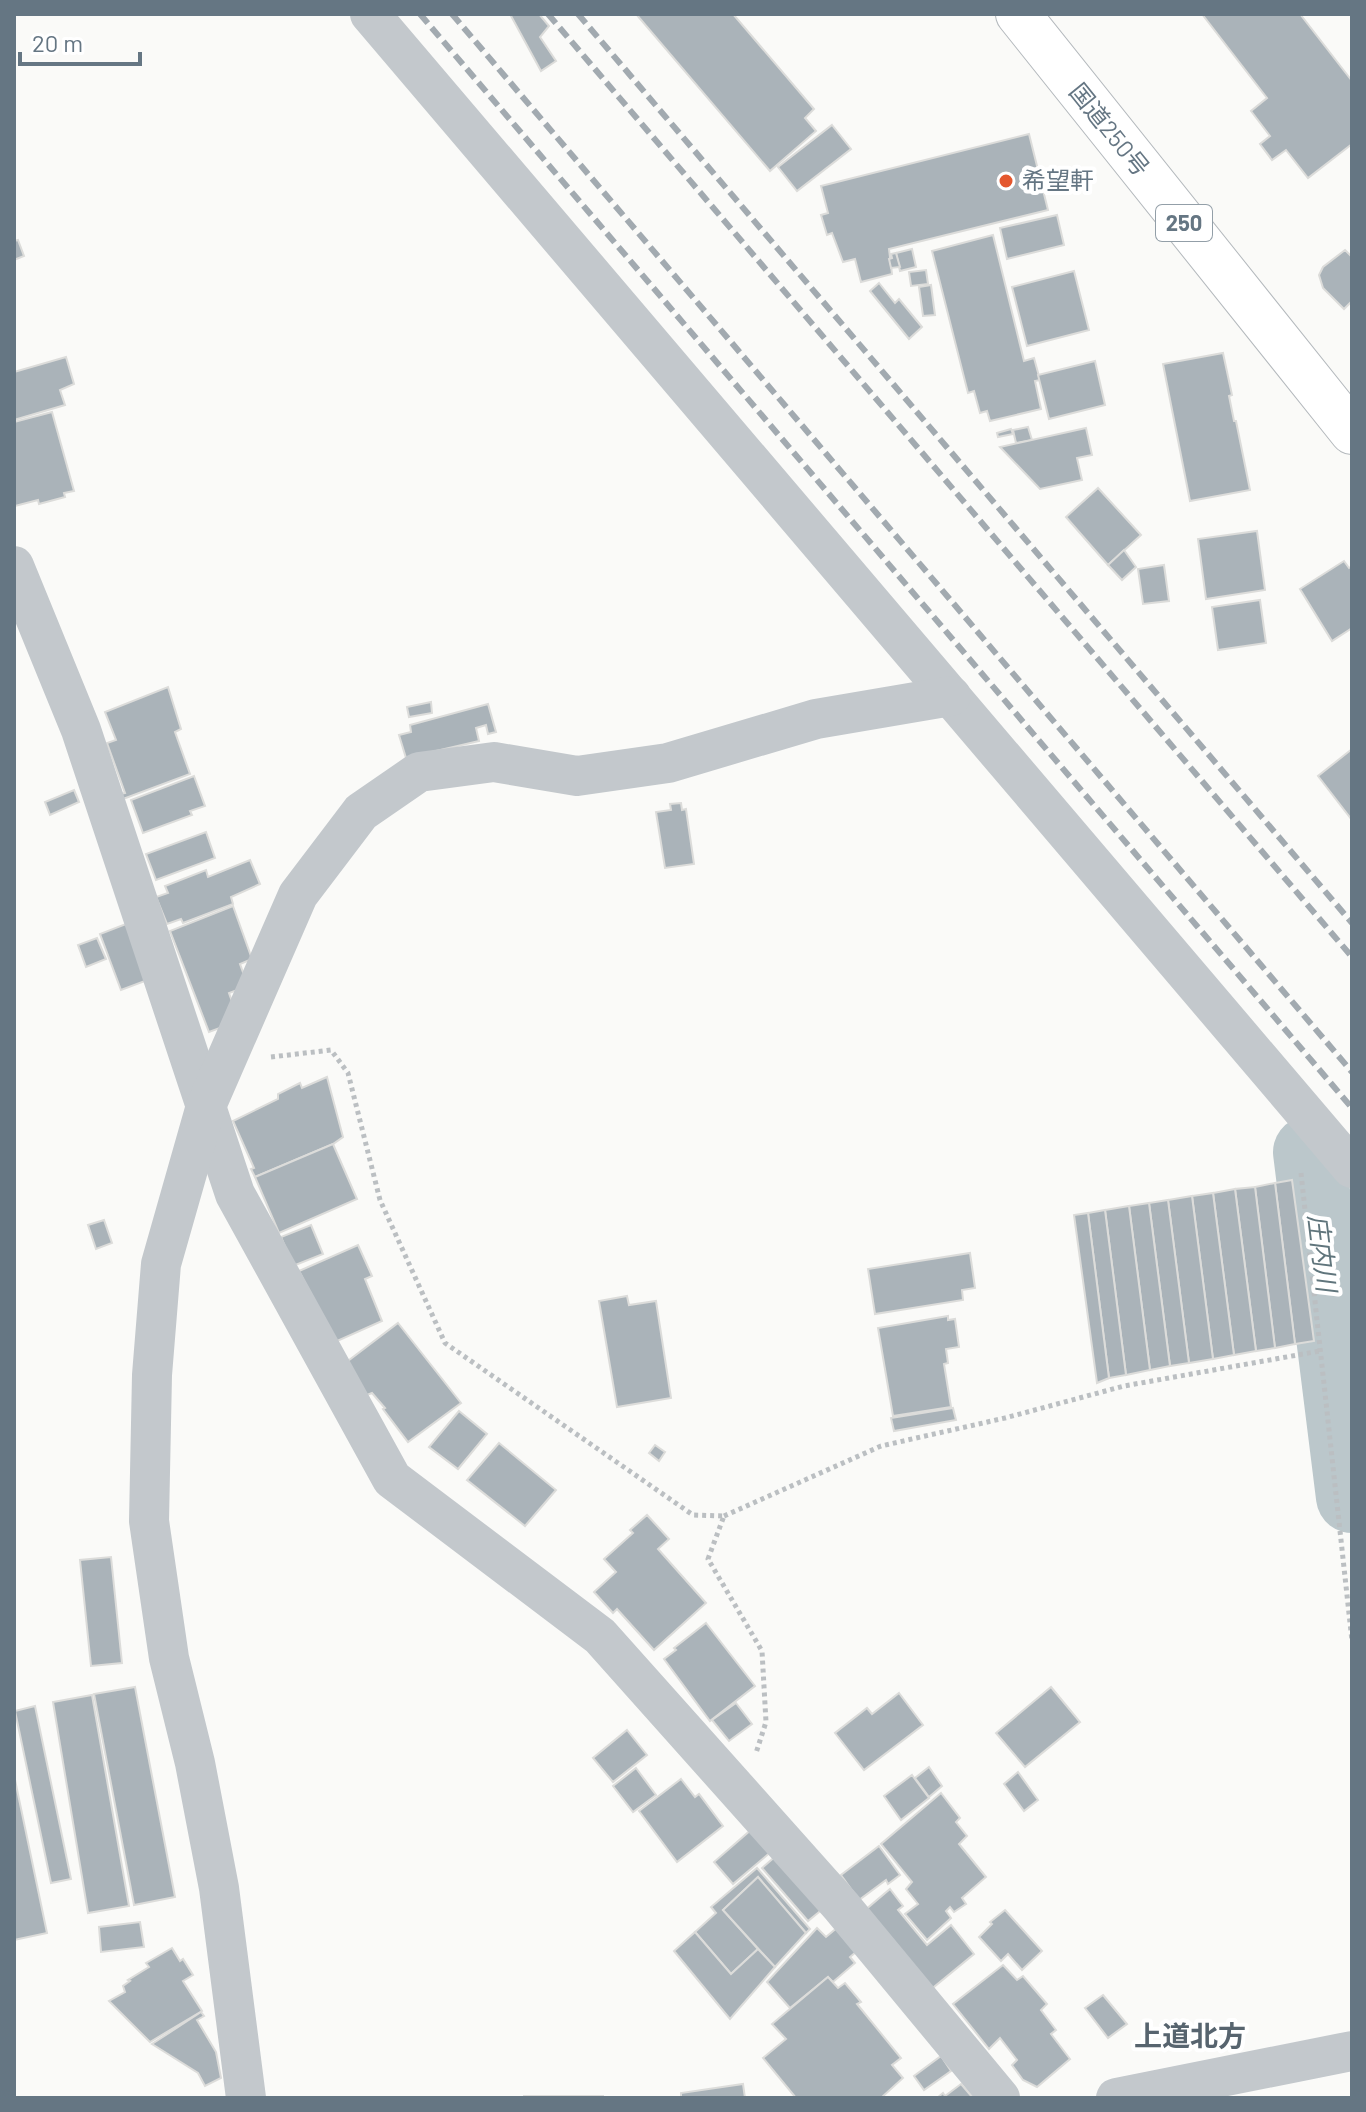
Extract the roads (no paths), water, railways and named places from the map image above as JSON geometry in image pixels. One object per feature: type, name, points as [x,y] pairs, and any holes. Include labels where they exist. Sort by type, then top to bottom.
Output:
[{"type":"highway","name":"国道250号","points":[[1018,14],[1352,432]]},
{"type":"street","points":[[370,14],[1352,1168]]},
{"type":"street","points":[[14,566],[81,730],[235,1194],[392,1479],[600,1636],[841,1906],[1000,2098]]},
{"type":"street","points":[[246,2098],[219,1888],[195,1763],[169,1658],[149,1521],[152,1375],[161,1264],[206,1106],[298,895],[361,812],[419,772],[494,762],[577,776],[668,763],[816,719],[951,696]]},
{"type":"street","points":[[1116,2098],[1352,2051]]},
{"type":"waterway","name":"庄内川","points":[[1309,1152],[1352,1497]]},
{"type":"railway","points":[[420,14],[1352,1108]]},
{"type":"railway","points":[[452,14],[1352,1072]]},
{"type":"railway","points":[[548,14],[1352,957]]},
{"type":"railway","points":[[578,14],[1352,923]]},
{"type":"place","name":"希望軒","points":[[1006,181]]},
{"type":"district","name":"上道北方","points":[[1190,2036]]}]
